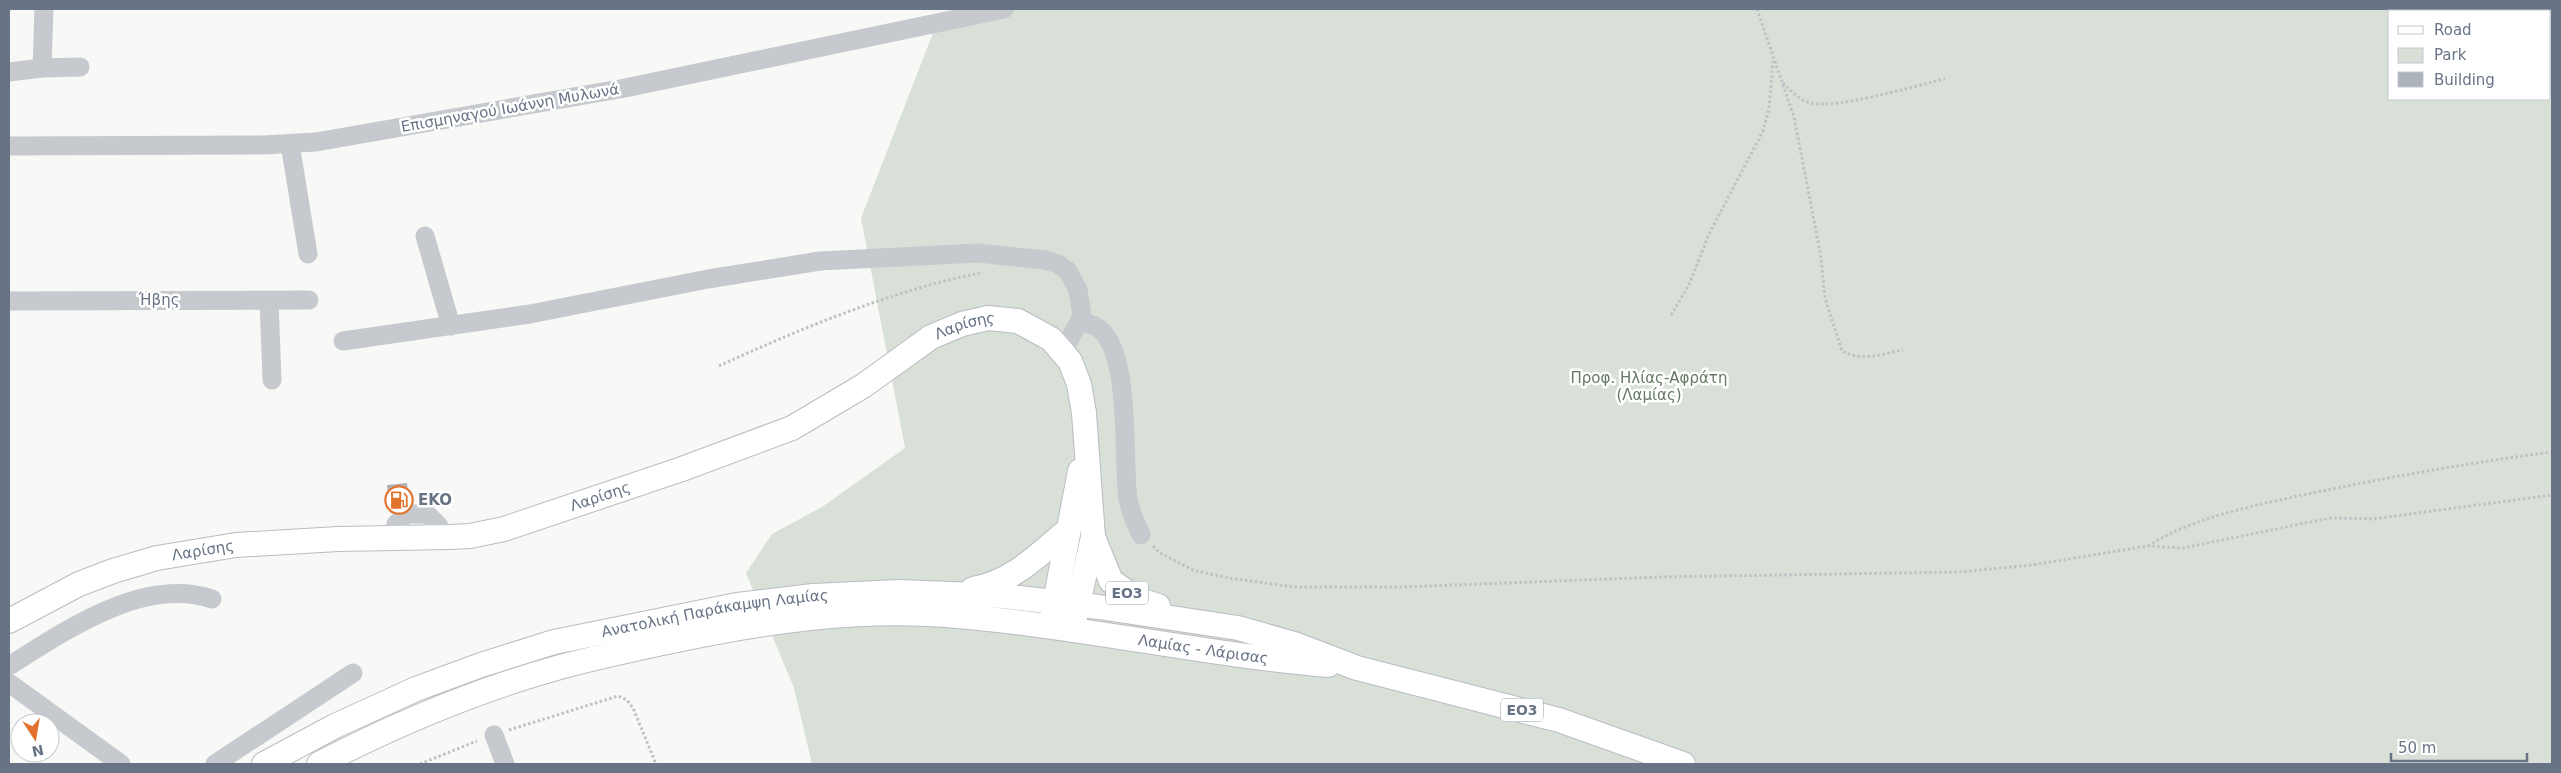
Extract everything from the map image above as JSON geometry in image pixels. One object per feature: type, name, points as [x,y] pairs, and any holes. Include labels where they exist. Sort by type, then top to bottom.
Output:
[{"type":"main road","name":"Λαρίσης","points":[[9,621],[79,584],[113,570],[156,558],[236,545],[338,539],[464,537],[504,529],[682,469],[792,428],[863,386],[931,338],[975,320],[988,318],[1018,322],[1051,339],[1063,351],[1075,370],[1079,384],[1084,414],[1093,537],[1066,604],[1061,628]]},
{"type":"main road","name":"Λαρίσης","points":[[1066,604],[1068,530],[1085,445]]},
{"type":"main road","points":[[946,593],[978,588],[1009,577],[1030,564],[1068,530]]},
{"type":"main road","name":"ΕΟ3","points":[[1093,537],[1107,574],[1118,588],[1137,599],[1189,620]]},
{"type":"main road","name":"Ανατολική Παράκαμψη Λαμίας","points":[[264,764],[335,726],[416,689],[481,665],[554,642],[703,610],[782,598],[890,592],[946,593],[1066,604],[1189,620]]},
{"type":"main road","name":"Ανατολική Παράκαμψη Λαμίας","points":[[319,764],[418,717],[490,690],[560,667],[740,627],[815,618],[899,614],[945,615],[1061,628]]},
{"type":"main road","name":"Λαμίας - Λάρισας","points":[[1189,620],[1266,635],[1357,668],[1559,720],[1683,764]]},
{"type":"main road","name":"Λαμίας - Λάρισας","points":[[1061,628],[1261,660],[1357,668]]},
{"type":"street","points":[[42,68],[45,31],[44,9]]},
{"type":"street","name":"Επισμηναγού Ιωάννη Μυλωνά","points":[[9,146],[290,144],[316,142],[625,88],[1004,9]]},
{"type":"street","points":[[9,72],[42,68],[80,67]]},
{"type":"street","points":[[290,144],[308,254]]},
{"type":"street","points":[[425,236],[451,326]]},
{"type":"street","points":[[343,341],[574,306],[708,279],[820,261],[978,253],[1026,257],[1058,264],[1068,271],[1078,290],[1082,316],[1063,351]]},
{"type":"street","points":[[269,300],[272,380]]},
{"type":"street","name":"Ήβης","points":[[9,301],[308,300]]},
{"type":"street","points":[[1080,322],[1096,326],[1106,337],[1115,355],[1121,377],[1128,500],[1133,517],[1142,535]]},
{"type":"street","points":[[396,524],[408,514],[427,514],[438,526]]},
{"type":"street","points":[[9,666],[102,611],[178,592],[194,593],[212,600]]},
{"type":"street","points":[[215,764],[354,673]]},
{"type":"street","points":[[9,683],[121,764]]},
{"type":"street","points":[[494,735],[505,764]]},
{"type":"path","points":[[1758,9],[1794,117],[1821,258],[1825,298],[1842,351],[1852,357],[1869,357],[1903,350]]},
{"type":"path","points":[[1671,315],[1689,285],[1709,234],[1763,131],[1769,109],[1774,59]]},
{"type":"path","points":[[1782,82],[1799,98],[1810,103],[1822,104],[1856,99],[1945,79]]},
{"type":"path","points":[[719,366],[848,313],[946,281],[991,271]]},
{"type":"path","points":[[2148,546],[2188,526],[2264,504],[2376,479],[2455,465],[2552,452]]},
{"type":"path","points":[[1142,535],[1160,553],[1193,570],[1228,578],[1295,587],[1347,588],[1659,577],[1959,572],[2032,564],[2148,546],[2183,548],[2330,518],[2374,519],[2509,499],[2552,495]]},
{"type":"path","points":[[420,764],[494,735],[618,696],[627,700],[633,708],[656,764]]},
{"type":"green space","name":"Προφ. Ηλίας-Αφράτη (Λαμίας)","points":[[973,9],[2552,9],[2552,764],[812,764],[794,688],[746,573],[772,534],[822,507],[905,448],[861,218],[933,33]]},
{"type":"building","points":[[407,483],[409,503],[400,505],[390,513],[387,485]]},
{"type":"place","name":"EKO","points":[[399,500]]}]
